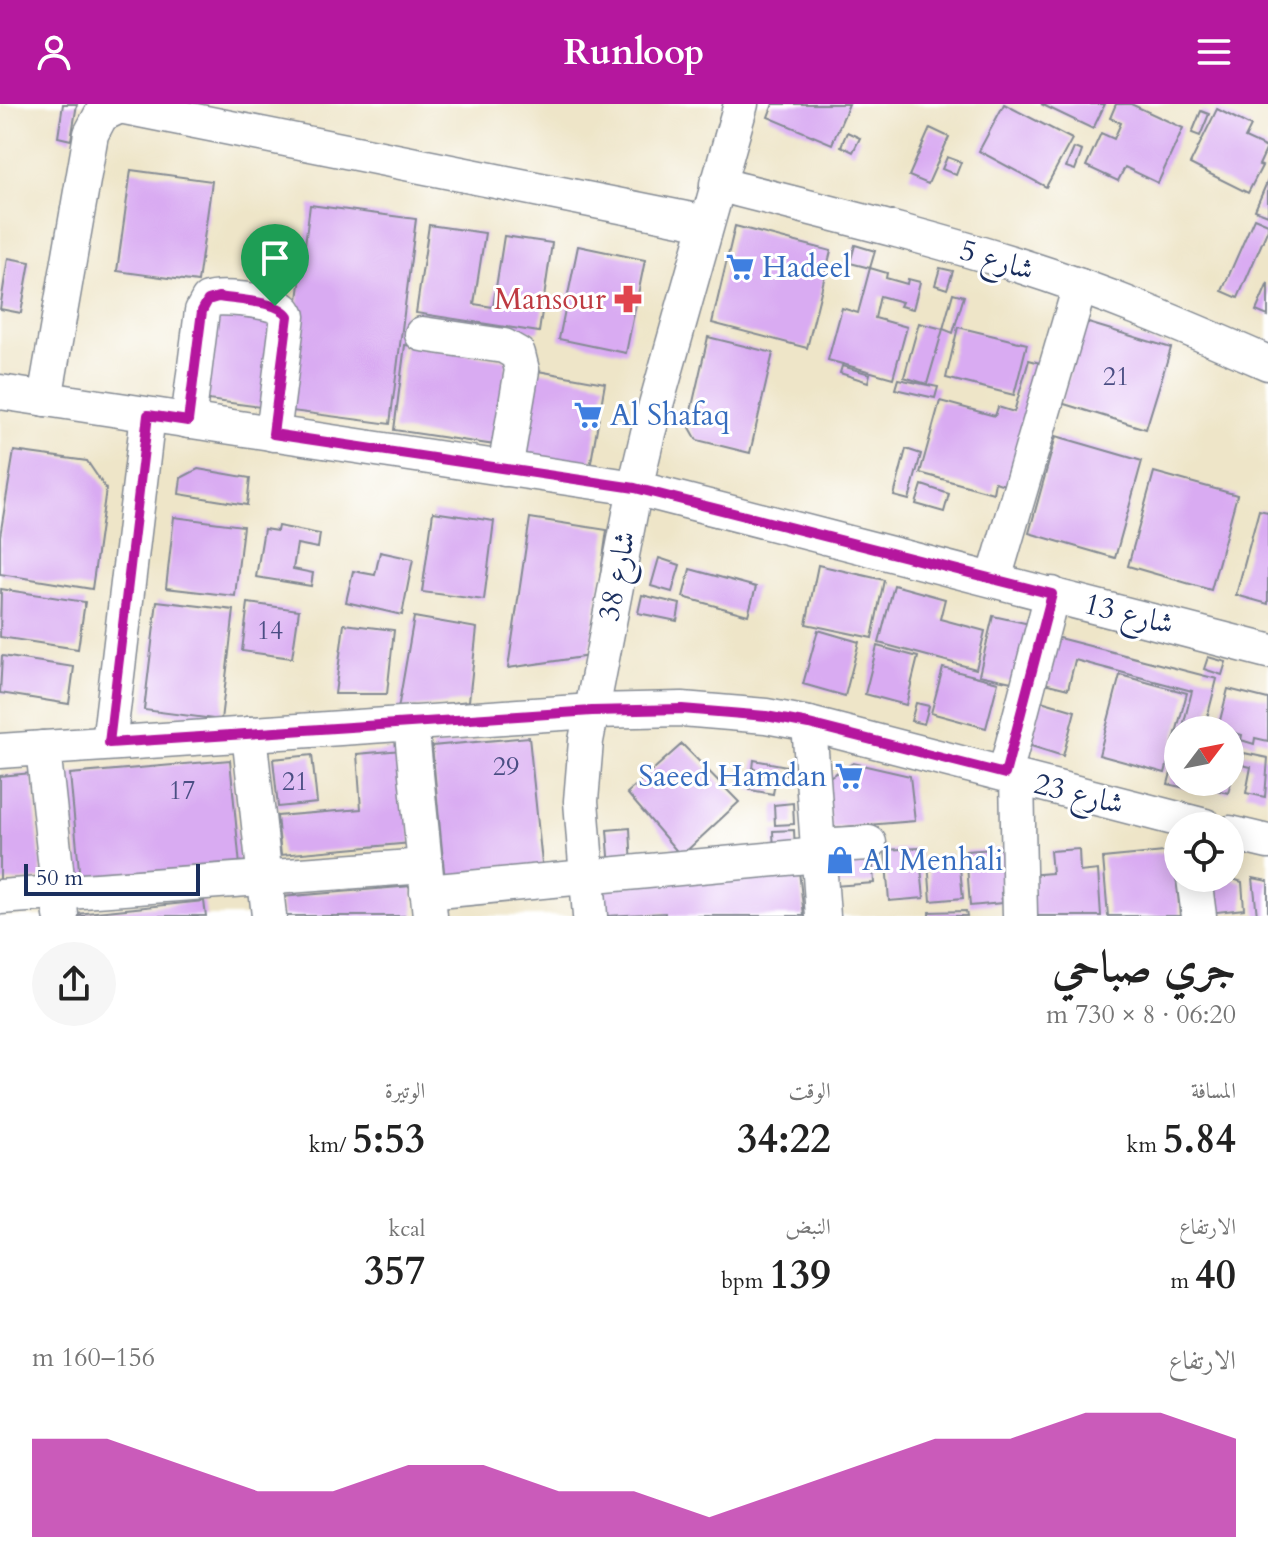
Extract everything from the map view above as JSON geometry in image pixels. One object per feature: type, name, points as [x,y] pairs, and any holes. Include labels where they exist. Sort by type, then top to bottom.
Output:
[{"type":"street","name":"شارع 38","points":[[590,916],[581,801],[592,711],[635,488],[736,105]]},
{"type":"street","points":[[45,399],[94,124],[110,109],[120,106],[224,114],[706,223]]},
{"type":"street","name":"شارع 5","points":[[717,184],[928,239],[1080,286],[1167,319],[1268,363]]},
{"type":"street","points":[[994,579],[1080,286]]},
{"type":"street","points":[[188,421],[202,311],[208,300],[218,297],[275,306],[286,311],[288,316],[273,434]]},
{"type":"street","points":[[422,334],[504,346],[518,354],[522,370],[505,469]]},
{"type":"street","name":"شارع 13","points":[[0,392],[635,488],[1268,651]]},
{"type":"street","points":[[109,743],[148,415]]},
{"type":"street","points":[[1020,916],[1011,776],[1052,594]]},
{"type":"street","name":"شارع 23","points":[[0,751],[592,711],[696,710],[766,716],[809,724],[1164,817]]},
{"type":"street","points":[[411,723],[427,891]]},
{"type":"street","points":[[809,724],[823,916]]},
{"type":"street","points":[[249,734],[269,916]]},
{"type":"street","points":[[43,748],[60,904]]},
{"type":"street","points":[[1244,836],[1268,842]]},
{"type":"street","points":[[0,897],[60,904],[265,877],[427,891],[587,877],[869,843]]},
{"type":"street","points":[[1196,892],[1199,916]]},
{"type":"building","points":[[63,104],[77,104],[71,140],[58,137]]},
{"type":"building","points":[[773,104],[849,104],[832,144],[768,117]]},
{"type":"building","points":[[1004,104],[1072,139],[1046,187],[979,151]]},
{"type":"building","points":[[1041,104],[1105,104],[1093,129]]},
{"type":"building","points":[[1116,104],[1131,104],[1183,128],[1158,183],[1125,167],[1118,181],[1086,166],[1101,133],[1114,139],[1121,123],[1110,118]]},
{"type":"building","points":[[1217,109],[1251,126],[1245,138],[1267,148],[1248,193],[1190,164]]},
{"type":"building","points":[[1201,111],[1209,114],[1200,136],[1192,133]]},
{"type":"building","points":[[930,128],[949,137],[928,184],[909,176]]},
{"type":"building","points":[[847,132],[860,138],[853,152],[841,146]]},
{"type":"building","points":[[1074,148],[1082,151],[1075,170],[1066,167]]},
{"type":"building","points":[[947,157],[961,162],[956,175],[942,169]]},
{"type":"building","points":[[131,170],[212,181],[198,282],[117,271]]},
{"type":"building","points":[[1268,180],[1268,215],[1255,210]]},
{"type":"building","points":[[310,205],[416,219],[390,424],[284,410]]},
{"type":"building","points":[[1254,218],[1268,224],[1268,229],[1238,298],[1222,291]]},
{"type":"building","points":[[429,225],[485,233],[474,304],[493,307],[504,236],[552,243],[539,332],[416,313]]},
{"type":"building","points":[[735,226],[831,251],[807,348],[712,323]]},
{"type":"building","points":[[855,245],[875,251],[870,268],[850,263]]},
{"type":"building","points":[[578,246],[645,260],[626,353],[559,339]]},
{"type":"building","points":[[8,258],[30,262],[21,313],[0,309]]},
{"type":"building","points":[[870,268],[887,273],[886,278],[907,284],[908,279],[920,282],[913,309],[900,306],[902,302],[880,296],[875,318],[907,327],[893,378],[828,360],[842,308],[858,313]]},
{"type":"building","points":[[940,268],[953,271],[947,289],[935,285]]},
{"type":"building","points":[[1268,283],[1268,316],[1256,311]]},
{"type":"building","points":[[953,293],[964,296],[953,333],[943,329]]},
{"type":"building","points":[[212,310],[279,320],[268,408],[200,399]]},
{"type":"building","points":[[1085,322],[1171,348],[1146,429],[1061,403]]},
{"type":"building","points":[[919,323],[943,329],[927,384],[904,377]]},
{"type":"building","points":[[958,327],[1027,344],[1014,395],[946,378]]},
{"type":"building","points":[[708,337],[773,353],[750,453],[697,440],[688,424]]},
{"type":"building","points":[[405,345],[507,360],[495,445],[394,430]]},
{"type":"building","points":[[1029,360],[1044,364],[1011,487],[995,482],[993,493],[920,473],[940,401],[995,416],[998,407],[1014,412]]},
{"type":"building","points":[[842,366],[870,374],[868,382],[840,373]]},
{"type":"building","points":[[538,371],[605,383],[588,479],[520,467]]},
{"type":"building","points":[[898,379],[938,387],[935,398],[895,389]]},
{"type":"building","points":[[1056,436],[1142,461],[1115,558],[1029,533]]},
{"type":"building","points":[[906,449],[921,454],[909,500],[894,496]]},
{"type":"building","points":[[14,451],[87,461],[106,489],[92,589],[0,574],[0,536]]},
{"type":"building","points":[[198,469],[250,478],[247,505],[179,494],[181,478]]},
{"type":"building","points":[[1154,472],[1237,495],[1211,590],[1128,566]]},
{"type":"building","points":[[922,485],[949,494],[944,512],[916,504]]},
{"type":"building","points":[[1259,510],[1268,512],[1268,604],[1236,595]]},
{"type":"building","points":[[433,512],[494,521],[484,600],[422,592]]},
{"type":"building","points":[[174,517],[243,526],[235,596],[166,588]]},
{"type":"building","points":[[530,518],[607,530],[589,656],[508,668]]},
{"type":"building","points":[[278,526],[320,534],[318,548],[297,544],[293,569],[313,573],[311,586],[256,577],[264,529],[277,531]]},
{"type":"building","points":[[380,552],[413,559],[402,615],[346,602],[353,571],[375,575]]},
{"type":"building","points":[[659,558],[680,565],[672,592],[651,586]]},
{"type":"building","points":[[818,565],[884,580],[872,638],[806,624]]},
{"type":"building","points":[[690,569],[756,587],[748,615],[683,597]]},
{"type":"building","points":[[894,585],[945,599],[940,619],[985,631],[976,669],[879,643]]},
{"type":"building","points":[[1,589],[85,602],[78,649],[0,637]]},
{"type":"building","points":[[642,595],[680,604],[677,621],[638,613]]},
{"type":"building","points":[[157,601],[234,610],[221,720],[144,710]]},
{"type":"building","points":[[248,603],[299,610],[292,658],[242,651]]},
{"type":"building","points":[[993,616],[1034,625],[1021,684],[979,675]]},
{"type":"building","points":[[414,617],[477,628],[469,701],[398,709]]},
{"type":"building","points":[[344,624],[394,630],[387,694],[335,694]]},
{"type":"building","points":[[818,630],[859,642],[845,696],[803,684]]},
{"type":"building","points":[[1055,637],[1217,679],[1208,716],[1186,716],[1192,691],[1075,660],[1068,689],[1044,683]]},
{"type":"building","points":[[877,646],[918,657],[906,705],[865,694]]},
{"type":"building","points":[[2,656],[74,667],[69,704],[0,693]]},
{"type":"building","points":[[1208,657],[1226,662],[1222,675],[1204,669]]},
{"type":"building","points":[[943,668],[998,682],[986,728],[931,713]]},
{"type":"building","points":[[1120,675],[1187,693],[1181,716],[1164,716],[1164,773],[1099,755]]},
{"type":"building","points":[[1228,689],[1268,699],[1268,741],[1255,738],[1254,744],[1244,741],[1244,716],[1221,716]]},
{"type":"building","points":[[1041,701],[1075,711],[1063,756],[1028,745]]},
{"type":"building","points":[[916,703],[929,706],[924,724],[911,721]]},
{"type":"building","points":[[529,737],[543,873],[445,881],[432,746]]},
{"type":"building","points":[[682,744],[739,802],[681,856],[627,793]]},
{"type":"building","points":[[402,750],[411,843],[281,855],[277,816],[361,809],[357,754]]},
{"type":"building","points":[[1244,753],[1268,758],[1265,797],[1246,793],[1251,767],[1244,765]]},
{"type":"building","points":[[312,755],[317,803],[278,807],[273,759]]},
{"type":"building","points":[[230,760],[240,866],[80,880],[70,774]]},
{"type":"building","points":[[754,760],[787,766],[786,775],[753,769]]},
{"type":"building","points":[[853,763],[910,776],[915,821],[831,828],[826,779]]},
{"type":"building","points":[[32,773],[42,879],[0,882],[0,776]]},
{"type":"building","points":[[752,774],[776,777],[773,794],[750,790]]},
{"type":"building","points":[[793,803],[794,824],[775,825],[774,805]]},
{"type":"building","points":[[630,828],[632,868],[610,869],[607,830]]},
{"type":"building","points":[[794,830],[795,851],[774,852],[773,831]]},
{"type":"building","points":[[919,848],[924,898],[889,901],[885,850]]},
{"type":"building","points":[[1008,848],[1011,892],[1001,893],[1002,903],[970,906],[966,851]]},
{"type":"building","points":[[1079,849],[1080,872],[1098,870],[1101,916],[1030,916],[1027,875],[1052,873],[1050,851]]},
{"type":"building","points":[[872,852],[874,883],[834,886],[831,855]]},
{"type":"building","points":[[1164,852],[1164,892],[1178,892],[1180,916],[1108,916],[1103,858]]},
{"type":"building","points":[[950,854],[950,859],[959,858],[963,898],[931,901],[928,861]]},
{"type":"building","points":[[798,862],[804,916],[665,916],[665,913],[606,916],[603,889]]},
{"type":"building","points":[[1253,878],[1268,881],[1268,916],[1257,916]]},
{"type":"building","points":[[412,886],[414,916],[283,916],[281,897]]},
{"type":"building","points":[[1207,892],[1243,892],[1244,909],[1208,913]]},
{"type":"building","points":[[204,901],[206,916],[77,916],[77,914]]},
{"type":"building","points":[[966,911],[967,916],[929,916],[929,912]]},
{"type":"place","name":"Hadeel","points":[[740,267]]},
{"type":"place","name":"Mansour","points":[[628,299]]},
{"type":"place","name":"Al Shafaq","points":[[588,415]]},
{"type":"place","name":"Saeed Hamdan","points":[[849,776]]},
{"type":"place","name":"Al Menhali","points":[[840,860]]},
{"type":"route","points":[[218,297],[275,306],[281,307],[288,316],[273,434],[635,488],[1052,594],[1005,774],[809,724],[766,716],[682,709],[592,711],[109,743],[148,415],[188,421],[202,311],[208,300],[218,297]]}]
